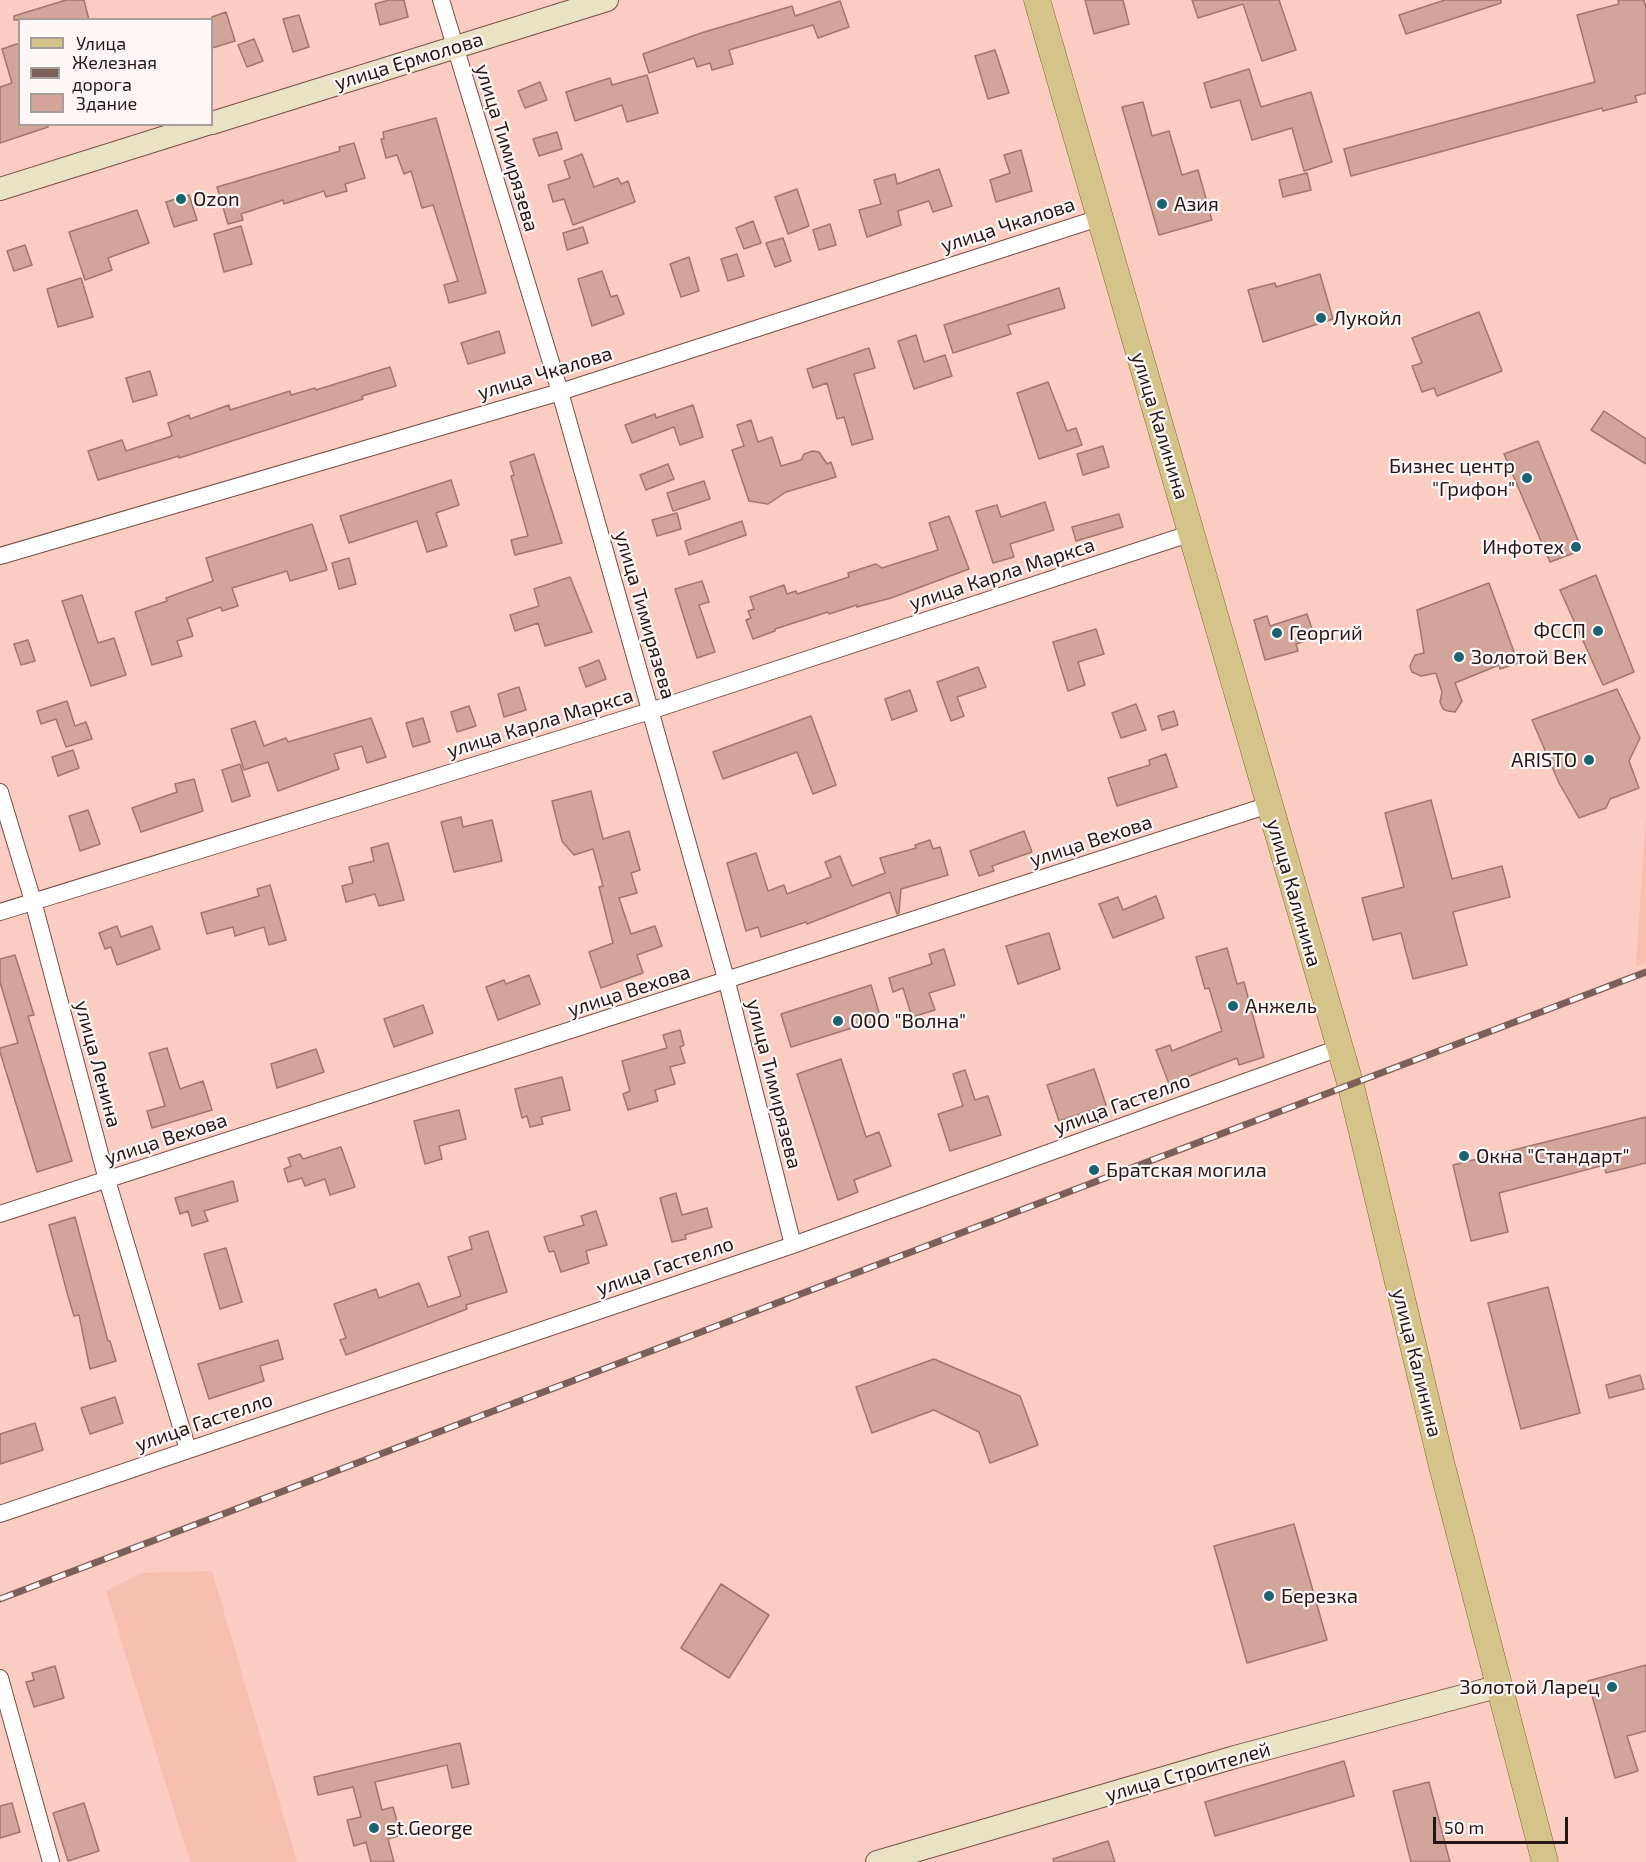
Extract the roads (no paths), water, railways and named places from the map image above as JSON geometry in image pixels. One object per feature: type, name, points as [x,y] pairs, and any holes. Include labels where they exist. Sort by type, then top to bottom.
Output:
[{"type":"main road","name":"улица Ермолова","points":[[213,123],[607,0]]},
{"type":"main road","name":"улица Калинина","points":[[1037,0],[1098,218],[1192,533],[1340,1048],[1545,1862]]},
{"type":"main road","points":[[0,189],[201,126]]},
{"type":"main road","name":"улица Строителей","points":[[877,1862],[1235,1757],[1500,1686]]},
{"type":"street","name":"улица Тимирязева","points":[[441,0],[560,392],[727,982],[793,1245]]},
{"type":"street","name":"улица Чкалова","points":[[0,556],[560,392],[1098,218]]},
{"type":"street","name":"улица Карла Маркса","points":[[0,912],[650,711],[1192,533]]},
{"type":"street","name":"улица Ленина","points":[[0,792],[33,901],[107,1180],[188,1450]]},
{"type":"street","name":"улица Вехова","points":[[0,1214],[727,982],[1269,805]]},
{"type":"street","name":"улица Гастелло","points":[[0,1514],[793,1245],[1340,1048]]},
{"type":"street","points":[[0,1678],[51,1862]]},
{"type":"railway","points":[[0,1599],[1646,972]]},
{"type":"place","name":"Ozon","points":[[181,199]]},
{"type":"place","name":"Азия","points":[[1162,204]]},
{"type":"place","name":"Лукойл","points":[[1321,318]]},
{"type":"place","name":"Бизнес центр \"Грифон\"","points":[[1527,478]]},
{"type":"place","name":"Инфотех","points":[[1576,547]]},
{"type":"place","name":"ФССП","points":[[1598,631]]},
{"type":"place","name":"Георгий","points":[[1277,633]]},
{"type":"place","name":"Золотой Век","points":[[1459,657]]},
{"type":"place","name":"ARISTO","points":[[1589,760]]},
{"type":"place","name":"Анжель","points":[[1233,1006]]},
{"type":"place","name":"ООО \"Волна\"","points":[[838,1021]]},
{"type":"place","name":"Окна \"Стандарт\"","points":[[1464,1156]]},
{"type":"place","name":"Братская могила","points":[[1094,1170]]},
{"type":"place","name":"Березка","points":[[1269,1596]]},
{"type":"place","name":"Золотой Ларец","points":[[1612,1687]]},
{"type":"place","name":"st.George","points":[[374,1828]]}]
